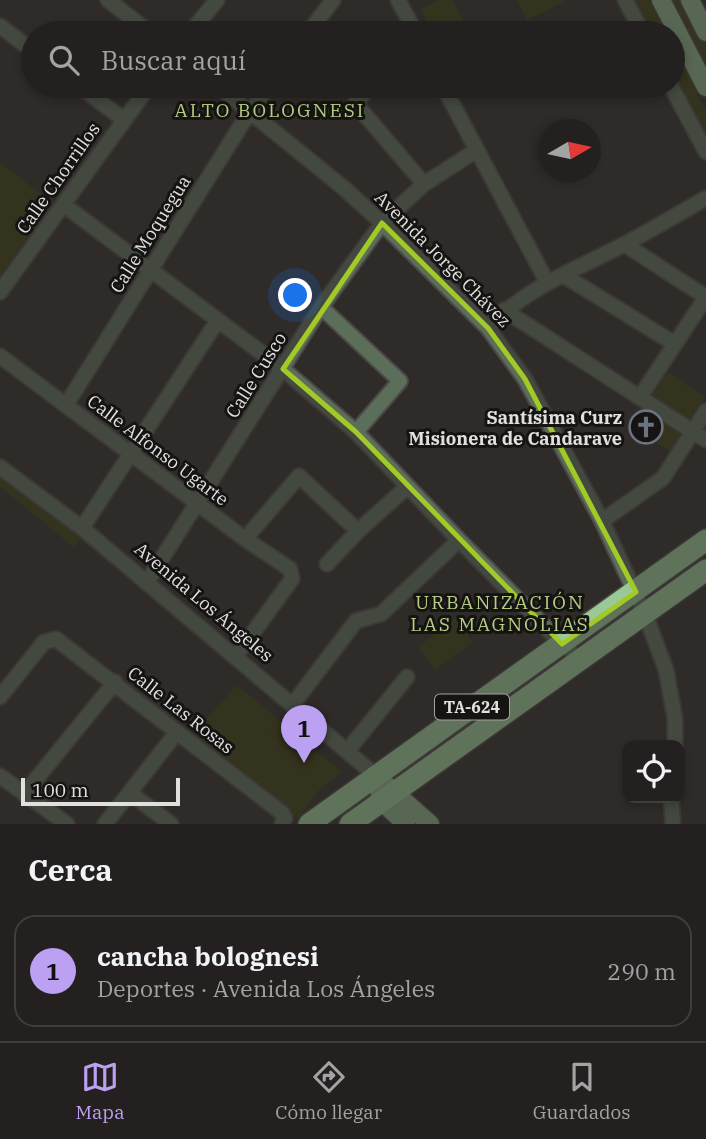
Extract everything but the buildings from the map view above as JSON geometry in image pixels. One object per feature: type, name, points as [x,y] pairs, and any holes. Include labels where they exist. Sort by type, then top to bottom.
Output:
[{"type":"highway","name":"TA-624","points":[[309,824],[706,540]]},
{"type":"highway","name":"TA-624","points":[[350,824],[706,570]]},
{"type":"main road","points":[[661,0],[672,21]]},
{"type":"main road","points":[[690,0],[706,32]]},
{"type":"main road","points":[[685,46],[706,87]]},
{"type":"main road","name":"Avenida Los Ángeles","points":[[376,775],[405,824]]},
{"type":"main road","name":"Avenida Los Ángeles","points":[[389,796],[430,824]]},
{"type":"street","points":[[108,0],[135,21]]},
{"type":"street","points":[[200,21],[217,0]]},
{"type":"street","points":[[317,21],[333,0]]},
{"type":"street","points":[[398,0],[409,21]]},
{"type":"street","points":[[625,0],[636,21]]},
{"type":"street","points":[[0,26],[21,42]]},
{"type":"street","points":[[96,98],[123,118]]},
{"type":"street","name":"Calle Chorrillos","points":[[0,292],[139,98]]},
{"type":"street","name":"Avenida Jorge Chávez","points":[[233,98],[345,189],[382,223],[488,328],[525,379],[602,521],[636,592],[666,670],[675,719],[675,740]]},
{"type":"street","name":"Calle Moquegua","points":[[66,405],[260,98]]},
{"type":"street","points":[[360,98],[355,103],[424,184]]},
{"type":"street","points":[[449,98],[547,282]]},
{"type":"street","points":[[677,98],[706,152]]},
{"type":"street","name":"Calle Cusco","points":[[147,582],[321,307],[382,223],[424,184],[477,150]]},
{"type":"street","points":[[488,328],[504,310],[547,282],[624,244],[706,198]]},
{"type":"street","points":[[64,205],[283,369],[356,432],[562,644],[582,661]]},
{"type":"street","points":[[624,244],[706,297],[640,397]]},
{"type":"street","points":[[564,275],[675,344]]},
{"type":"street","points":[[321,307],[401,381],[356,432]]},
{"type":"street","points":[[504,310],[700,436]]},
{"type":"street","points":[[82,527],[218,320]]},
{"type":"street","name":"Calle Alfonso Ugarte","points":[[0,356],[290,569],[292,574],[288,585],[236,656]]},
{"type":"street","points":[[602,521],[663,478],[700,436],[706,411]]},
{"type":"street","name":"Avenida Los Ángeles","points":[[0,467],[82,527],[376,775]]},
{"type":"street","points":[[245,538],[299,476],[358,531]]},
{"type":"street","points":[[327,564],[407,486]]},
{"type":"street","points":[[293,704],[355,621],[381,614],[460,540]]},
{"type":"street","name":"Calle Las Rosas","points":[[0,697],[44,642],[57,639],[282,813],[285,818],[282,824]]},
{"type":"street","points":[[348,750],[407,677]]},
{"type":"street","points":[[24,794],[114,682]]},
{"type":"street","points":[[105,824],[177,732]]},
{"type":"street","points":[[0,776],[67,824]]},
{"type":"street","points":[[130,793],[171,824]]},
{"type":"street","points":[[671,803],[673,824]]},
{"type":"highlighted area","points":[[382,223],[488,328],[525,379],[636,592],[562,644],[356,432],[283,369]]},
{"type":"green space","points":[[439,0],[453,0],[463,21],[427,21],[421,9]]},
{"type":"green space","points":[[517,0],[564,0],[565,1],[527,20]]},
{"type":"green space","points":[[635,0],[649,0],[660,21],[646,21]]},
{"type":"green space","points":[[668,0],[682,0],[706,46],[706,75],[685,34],[685,21],[679,21]]},
{"type":"green space","points":[[685,69],[706,110],[706,138],[685,97]]},
{"type":"green space","points":[[0,162],[43,196],[45,220],[0,279]]},
{"type":"green space","points":[[668,372],[705,397],[689,420],[653,395]]},
{"type":"green space","points":[[640,402],[686,432],[673,454],[650,438],[653,426],[639,414]]},
{"type":"green space","points":[[0,473],[81,537],[74,547],[0,487]]},
{"type":"green space","points":[[455,618],[473,642],[435,670],[418,647]]},
{"type":"green space","points":[[237,685],[342,772],[319,790],[298,818],[195,738],[203,723]]},
{"type":"place","name":"Santísima Curz Misionera de Candarave","points":[[646,427]]},
{"type":"place","name":"cancha bolognesi","points":[[304,763]]},
{"type":"district","name":"ALTO BOLOGNESI","points":[[270,110]]},
{"type":"district","name":"URBANIZACIÓN LAS MAGNOLIAS","points":[[500,613]]}]
